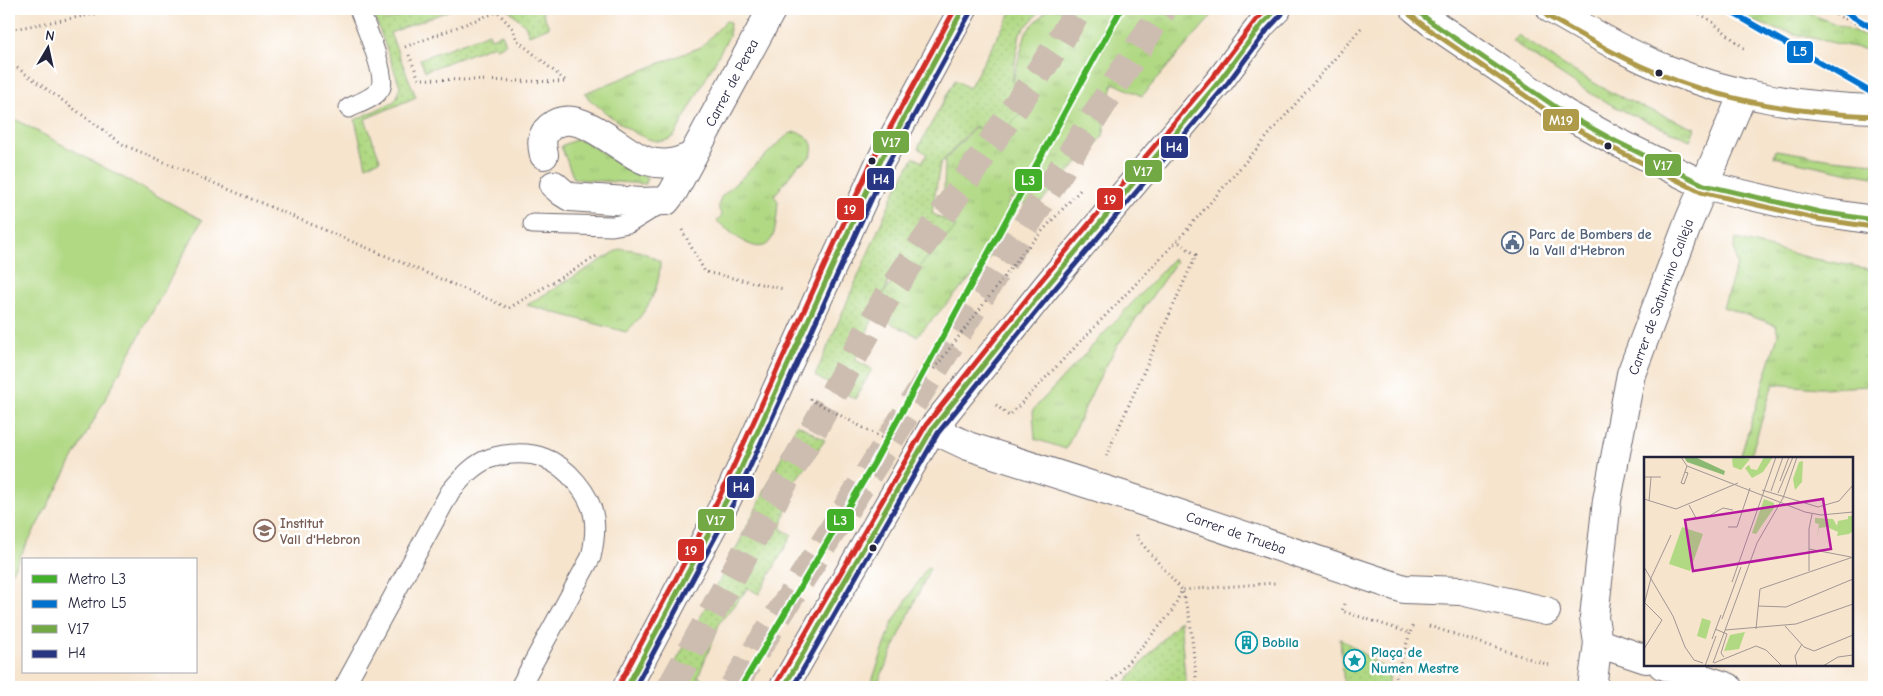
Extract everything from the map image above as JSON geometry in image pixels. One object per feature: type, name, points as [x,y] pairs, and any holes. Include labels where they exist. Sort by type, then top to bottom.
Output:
[{"type":"street","name":"Carrer de Perea","points":[[666,201],[674,192],[772,9]]},
{"type":"street","points":[[627,687],[727,499],[879,164],[963,9]]},
{"type":"street","points":[[784,687],[932,429],[1041,294],[1221,79],[1262,24],[1277,9]]},
{"type":"street","points":[[1415,9],[1431,22],[1566,114],[1615,141],[1704,185],[1820,212],[1874,220]]},
{"type":"street","points":[[1550,9],[1665,69],[1743,94],[1798,104],[1874,109]]},
{"type":"street","name":"Carrer de Saturnino Calleja","points":[[1592,687],[1598,643],[1594,617],[1607,500],[1631,374],[1704,185],[1743,94]]},
{"type":"street","points":[[544,155],[541,141],[545,132],[552,125],[562,121],[575,121],[592,128],[646,161],[662,164],[675,163],[692,156]]},
{"type":"street","points":[[554,185],[570,197],[641,202],[666,201]]},
{"type":"street","name":"Carrer de Trueba","points":[[932,429],[968,446],[1138,500],[1404,589],[1461,591],[1546,611]]},
{"type":"street","points":[[1598,643],[1644,658]]},
{"type":"street","points":[[1665,666],[1728,687]]},
{"type":"lane","points":[[348,108],[371,97],[380,88],[382,75],[359,9]]},
{"type":"lane","points":[[533,224],[612,226],[629,223],[666,201]]},
{"type":"lane","points":[[344,687],[450,492],[468,471],[491,458],[518,454],[545,458],[568,473],[585,492],[594,517],[594,543],[591,557],[520,687]]},
{"type":"path","points":[[9,35],[13,28],[122,9]]},
{"type":"path","points":[[1691,9],[1710,20],[1745,49]]},
{"type":"path","points":[[1822,9],[1874,31]]},
{"type":"path","points":[[496,10],[513,29],[517,40],[567,82],[419,79],[405,47],[496,10]]},
{"type":"path","points":[[995,404],[1009,416],[1177,241],[1362,27]]},
{"type":"path","points":[[9,62],[124,145],[510,308],[602,253]]},
{"type":"path","points":[[680,226],[705,272],[784,290]]},
{"type":"path","points":[[1104,458],[1196,255],[1177,241]]},
{"type":"path","points":[[805,396],[886,440]]},
{"type":"path","points":[[1137,538],[1182,590],[1190,620],[1197,687]]},
{"type":"path","points":[[1182,590],[1236,586]]},
{"type":"path","points":[[1106,687],[1171,613],[1182,590]]},
{"type":"path","points":[[1342,611],[1410,633]]},
{"type":"path","points":[[1393,687],[1414,621]]},
{"type":"path","points":[[1423,624],[1552,666]]},
{"type":"green space","points":[[372,9],[381,9],[386,21],[417,9],[453,9],[390,33],[416,97],[365,119],[380,160],[366,166],[355,120],[393,102],[397,98],[400,86]]},
{"type":"green space","points":[[508,9],[541,9],[549,27],[529,35],[525,25]]},
{"type":"green space","points":[[1013,9],[1042,9],[1020,33],[1012,81],[1036,96],[998,139],[974,126],[940,164],[932,213],[956,227],[904,283],[891,276],[855,360],[872,369],[855,399],[815,376],[895,191],[914,157],[922,162],[927,154],[918,148],[955,80],[969,88]]},
{"type":"green space","points":[[1048,9],[1212,9],[1210,18],[1142,96],[1113,83],[1103,136],[1035,208],[1010,198],[999,247],[917,336],[868,312],[943,221],[945,160],[1011,88],[1026,32]]},
{"type":"green space","points":[[1721,9],[1798,9],[1874,39],[1874,51],[1777,29]]},
{"type":"green space","points":[[726,21],[730,22],[729,36],[676,133],[668,140],[657,141],[645,138],[632,131],[589,99],[585,93],[701,47]]},
{"type":"green space","points":[[489,33],[491,38],[502,34],[506,44],[496,48],[494,45],[425,71],[420,59]]},
{"type":"green space","points":[[1518,35],[1603,88],[1637,105],[1695,128],[1690,140],[1618,108],[1584,90],[1512,41]]},
{"type":"green space","points":[[9,116],[202,220],[9,577]]},
{"type":"green space","points":[[795,132],[807,137],[811,142],[812,152],[810,157],[799,164],[774,196],[778,201],[777,217],[774,233],[769,242],[763,246],[747,243],[717,221],[722,216],[719,207],[721,197],[783,139]]},
{"type":"green space","points":[[575,140],[586,142],[626,169],[647,177],[646,184],[574,179],[561,146]]},
{"type":"green space","points":[[1776,150],[1832,159],[1874,163],[1874,177],[1774,157]]},
{"type":"green space","points":[[1736,239],[1810,258],[1874,270],[1874,386],[1819,388],[1773,384],[1750,457],[1740,457],[1778,335],[1776,325],[1723,307],[1737,265],[1734,246]]},
{"type":"green space","points":[[620,249],[641,252],[660,262],[655,292],[646,309],[626,332],[527,305]]},
{"type":"green space","points":[[1173,259],[1176,262],[1117,346],[1095,386],[1066,449],[1035,439],[1033,410]]},
{"type":"green space","points":[[797,424],[825,440],[792,485],[781,529],[792,535],[759,594],[748,588],[720,622],[698,677],[712,685],[710,687],[662,687],[732,557]]},
{"type":"green space","points":[[927,567],[930,568],[876,687],[870,687],[893,622]]},
{"type":"green space","points":[[1180,620],[1186,687],[1121,687]]},
{"type":"green space","points":[[1340,638],[1391,673],[1387,687],[1344,687]]},
{"type":"tunnel","points":[[671,687],[885,300],[1060,41],[1079,9]]},
{"type":"tunnel","points":[[733,687],[1163,9]]},
{"type":"metro line","name":"L3","points":[[741,687],[873,465],[1121,9]]},
{"type":"metro line","name":"L5","points":[[1726,9],[1874,94]]},
{"type":"metro line","name":"L5","points":[[1840,9],[1874,29]]},
{"type":"transit line","name":"19","points":[[620,683],[720,496],[872,161],[955,9]]},
{"type":"transit line","name":"V17","points":[[627,687],[727,499],[879,164],[963,9]]},
{"type":"transit line","name":"19","points":[[777,683],[926,425],[1041,281],[1215,74],[1256,20],[1267,9]]},
{"type":"transit line","name":"V17","points":[[784,687],[932,429],[1047,286],[1221,79],[1262,24],[1277,9]]},
{"type":"transit line","name":"V17","points":[[1415,9],[1431,22],[1566,114],[1615,141],[1704,185],[1820,212],[1874,220]]},
{"type":"transit line","name":"H4","points":[[635,687],[734,502],[886,167],[970,13]]},
{"type":"transit line","name":"H4","points":[[793,687],[938,433],[1053,291],[1227,84],[1268,29],[1282,14]]},
{"type":"transit line","name":"M19","points":[[1410,15],[1562,121],[1701,192],[1818,219],[1873,227]]},
{"type":"transit line","name":"M19","points":[[1547,16],[1635,63],[1702,89],[1730,97],[1787,108],[1874,116]]},
{"type":"place","name":"Parc de Bombers de la Vall d'Hebron","points":[[1513,242]]},
{"type":"place","name":"Institut Vall d'Hebron","points":[[264,531]]},
{"type":"place","name":"Bobila","points":[[1246,642]]},
{"type":"place","name":"Plaça de Numen Mestre","points":[[1355,660]]}]
